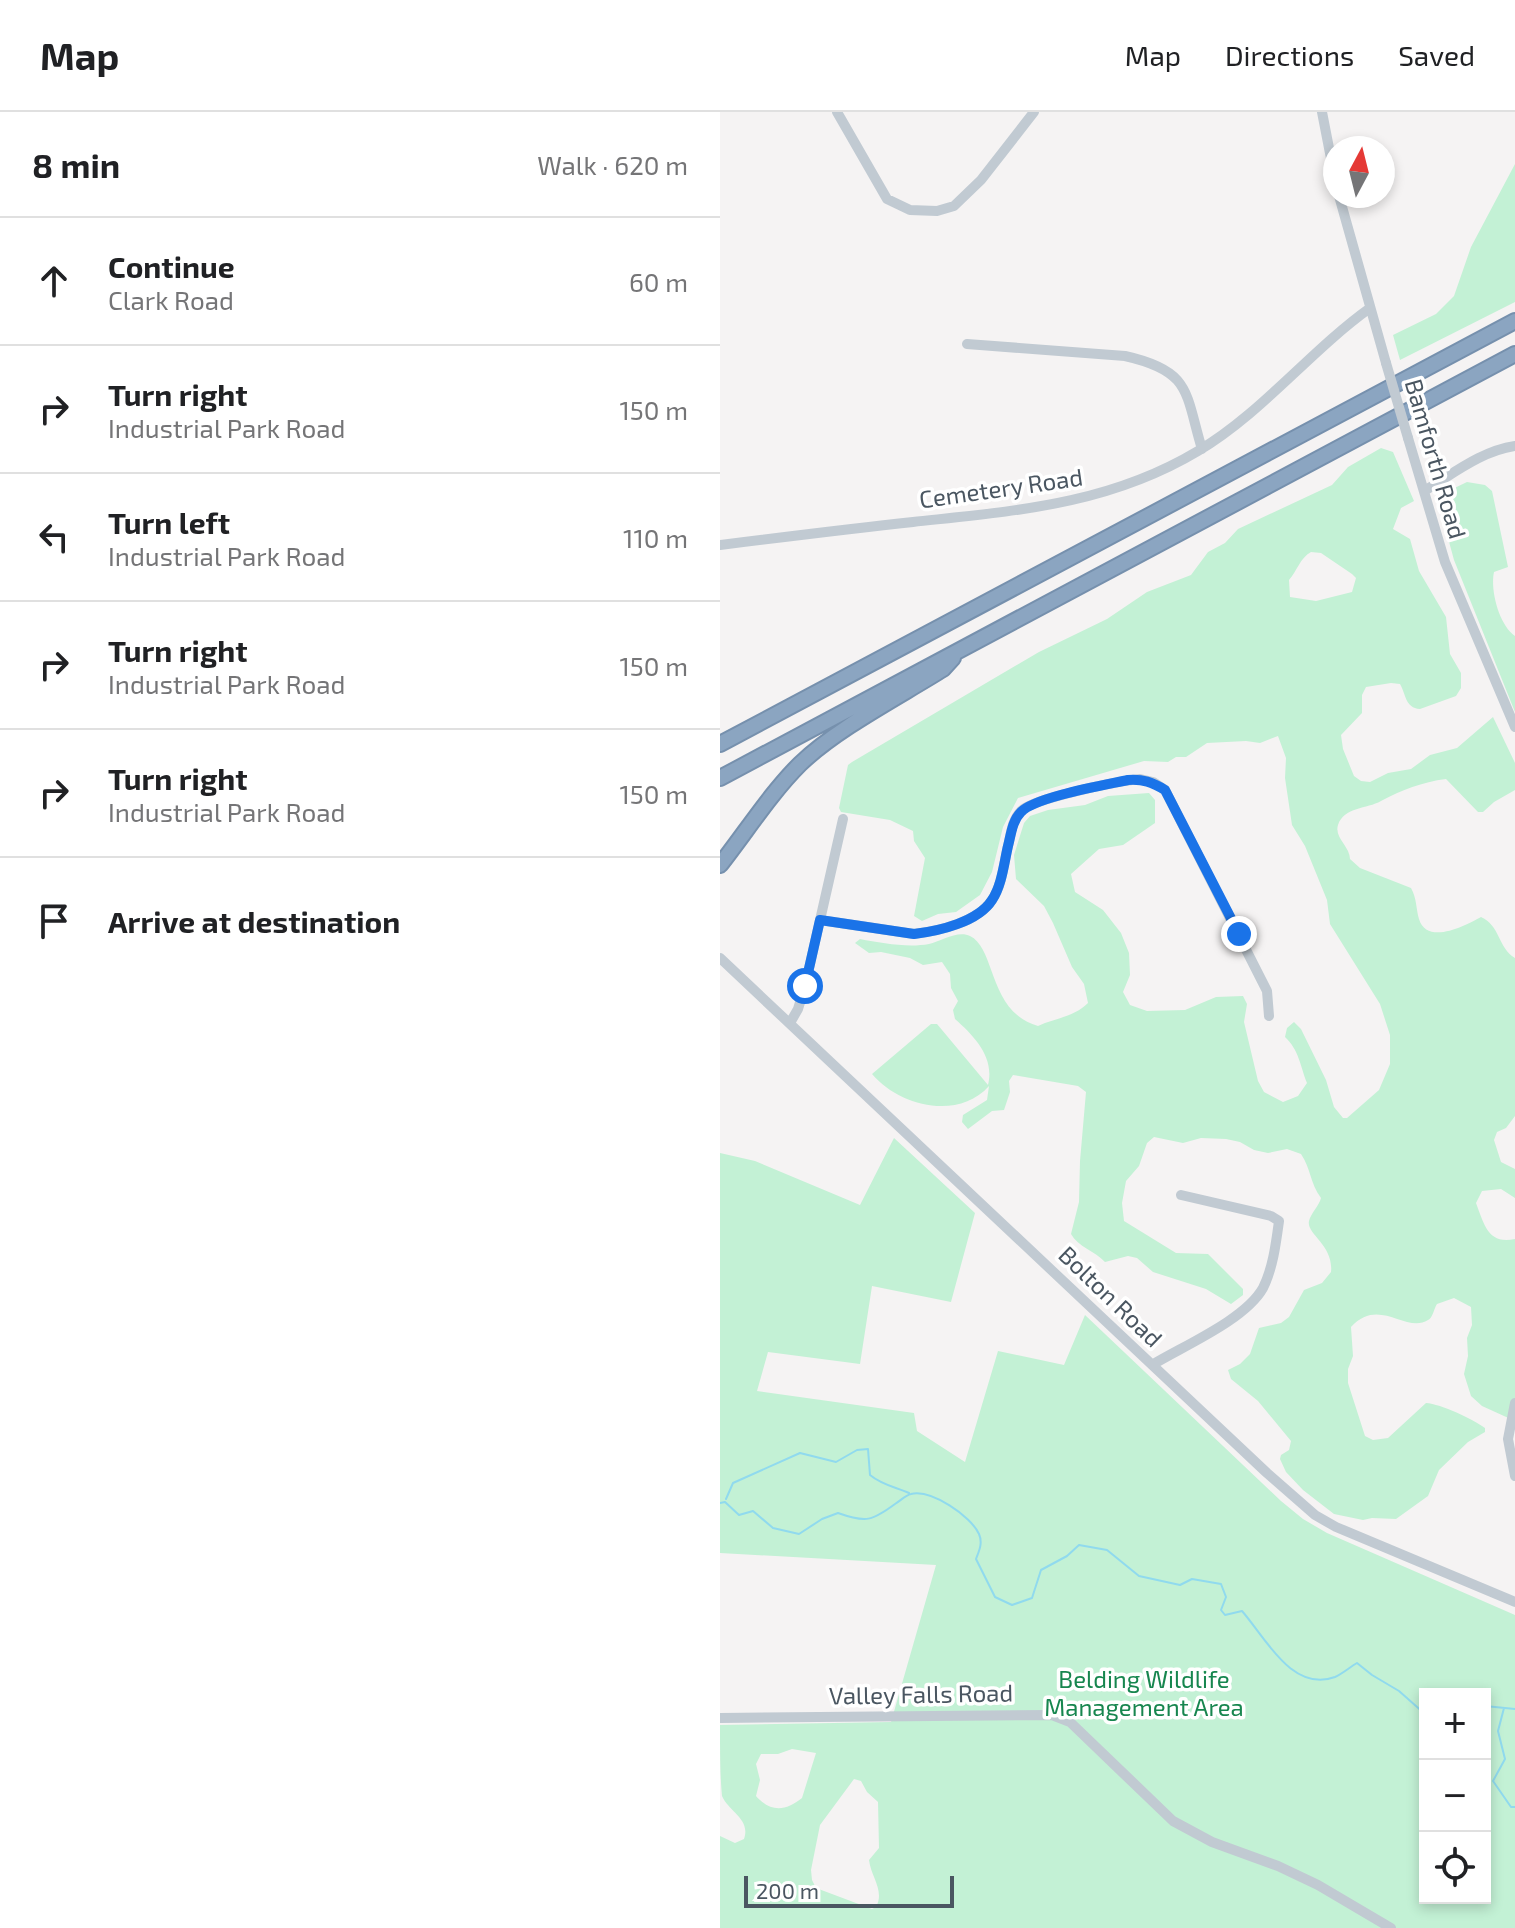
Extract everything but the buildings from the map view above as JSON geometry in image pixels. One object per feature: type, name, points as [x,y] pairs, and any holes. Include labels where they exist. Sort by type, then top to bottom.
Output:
[{"type":"highway","points":[[720,744],[1515,321]]},
{"type":"highway","points":[[720,778],[1515,354]]},
{"type":"highway","points":[[720,865],[788,778],[809,757],[943,669],[960,650]]},
{"type":"street","points":[[837,112],[887,199],[910,210],[937,211],[954,206],[981,180],[1034,112]]},
{"type":"street","points":[[1322,112],[1327,136]]},
{"type":"street","name":"Bamforth Road","points":[[1342,208],[1445,562],[1515,727]]},
{"type":"street","name":"Cemetery Road","points":[[720,545],[1067,503],[1116,490],[1161,473],[1202,449],[1238,422],[1370,308]]},
{"type":"street","points":[[967,344],[1143,360],[1183,385],[1202,449]]},
{"type":"street","points":[[1424,491],[1496,449],[1515,446]]},
{"type":"street","points":[[820,920],[914,934],[930,932],[971,917],[984,910],[998,887],[1013,823],[1020,812],[1041,801],[1140,779],[1153,782],[1165,790],[1267,991],[1269,1016]]},
{"type":"street","points":[[790,1023],[805,986],[843,819]]},
{"type":"street","name":"Bolton Road","points":[[720,958],[1315,1515],[1354,1536],[1515,1602]]},
{"type":"street","points":[[1152,1365],[1233,1317],[1254,1300],[1269,1273],[1278,1232],[1279,1221],[1271,1216],[1181,1195]]},
{"type":"street","points":[[1515,1403],[1508,1439],[1515,1476]]},
{"type":"street","name":"Valley Falls Road","points":[[720,1718],[1052,1715],[1070,1722],[1173,1821],[1195,1835],[1304,1878],[1391,1928]]},
{"type":"green space","points":[[1515,164],[1515,302],[1400,360],[1393,335],[1436,314],[1454,296],[1471,247]]},
{"type":"green space","points":[[1381,448],[1393,452],[1414,501],[1401,508],[1393,529],[1410,539],[1419,571],[1446,617],[1450,654],[1461,673],[1461,688],[1456,696],[1420,709],[1411,706],[1400,684],[1366,687],[1362,695],[1362,713],[1341,735],[1354,776],[1370,782],[1388,773],[1411,769],[1430,755],[1457,748],[1493,717],[1515,763],[1515,790],[1483,812],[1478,812],[1446,779],[1412,787],[1351,812],[1338,825],[1338,834],[1350,859],[1360,868],[1411,888],[1423,927],[1430,931],[1448,931],[1481,917],[1492,925],[1509,954],[1515,958],[1515,1116],[1506,1128],[1497,1132],[1494,1140],[1501,1162],[1515,1169],[1515,1198],[1501,1189],[1482,1191],[1476,1203],[1493,1236],[1515,1239],[1515,1421],[1482,1406],[1471,1396],[1464,1374],[1468,1356],[1467,1338],[1472,1325],[1471,1307],[1454,1298],[1437,1304],[1430,1319],[1420,1323],[1382,1315],[1361,1318],[1351,1327],[1353,1356],[1348,1369],[1348,1383],[1365,1436],[1373,1440],[1388,1438],[1426,1403],[1457,1412],[1485,1428],[1485,1432],[1468,1442],[1439,1470],[1428,1496],[1396,1519],[1363,1520],[1334,1514],[1286,1472],[1280,1459],[1289,1450],[1291,1441],[1258,1401],[1231,1379],[1228,1370],[1250,1354],[1259,1328],[1281,1323],[1289,1317],[1304,1290],[1322,1283],[1331,1272],[1325,1247],[1309,1226],[1321,1198],[1301,1154],[1287,1149],[1268,1153],[1226,1139],[1201,1138],[1183,1143],[1154,1137],[1147,1143],[1139,1166],[1126,1181],[1122,1203],[1124,1221],[1176,1253],[1208,1254],[1243,1289],[1243,1295],[1231,1304],[1206,1289],[1153,1272],[1137,1258],[1128,1256],[1105,1262],[1071,1234],[1079,1202],[1086,1092],[1078,1086],[1013,1075],[1004,1110],[992,1111],[968,1129],[962,1122],[963,1115],[987,1100],[989,1086],[976,1097],[945,1106],[913,1101],[897,1094],[872,1074],[931,1024],[937,1024],[988,1085],[986,1056],[976,1040],[955,1019],[953,1010],[958,1001],[951,988],[950,974],[942,962],[923,965],[910,958],[881,952],[869,953],[855,943],[860,939],[921,945],[965,934],[978,943],[985,953],[1001,995],[1022,1019],[1038,1026],[1077,1011],[1088,1003],[1084,984],[1072,967],[1044,906],[1016,879],[1014,855],[1024,823],[1030,816],[1048,810],[1085,805],[1108,796],[1149,793],[1155,800],[1155,823],[1123,845],[1099,849],[1071,874],[1075,892],[1103,910],[1121,933],[1129,953],[1130,975],[1123,992],[1130,1005],[1147,1011],[1185,1010],[1216,997],[1243,996],[1247,1004],[1244,1022],[1258,1081],[1264,1092],[1283,1102],[1298,1096],[1307,1083],[1296,1053],[1285,1037],[1287,1028],[1294,1022],[1301,1029],[1326,1080],[1334,1107],[1343,1118],[1347,1118],[1379,1090],[1390,1064],[1390,1035],[1380,1004],[1330,924],[1327,900],[1305,846],[1292,825],[1285,778],[1286,758],[1278,736],[1260,743],[1207,743],[1186,757],[1176,757],[1168,762],[1144,761],[1018,798],[1003,827],[992,872],[980,895],[956,912],[938,914],[922,921],[914,916],[925,858],[914,841],[913,831],[890,820],[841,812],[839,808],[848,765],[852,762],[1039,652],[1107,619],[1147,592],[1191,575],[1208,552],[1225,543],[1238,529],[1332,485],[1348,467]],"holes":[[[1311,552],[1321,553],[1356,578],[1352,592],[1316,601],[1290,597],[1289,580],[1301,561]]]},
{"type":"green space","points":[[1467,482],[1485,485],[1492,491],[1508,567],[1494,572],[1493,588],[1500,616],[1515,636],[1515,712],[1454,560],[1445,527],[1442,494]]},
{"type":"green space","name":"Belding Wildlife Management Area","points":[[894,1138],[975,1213],[951,1302],[872,1286],[860,1364],[768,1352],[757,1391],[914,1413],[917,1431],[965,1462],[998,1351],[1064,1365],[1085,1315],[1303,1519],[1327,1533],[1515,1615],[1515,1928],[720,1928],[720,1836],[735,1843],[744,1839],[745,1832],[742,1821],[722,1796],[720,1725],[891,1722],[936,1565],[720,1553],[720,1153],[755,1161],[860,1205]],"holes":[[[792,1749],[816,1753],[802,1798],[790,1806],[773,1808],[756,1796],[760,1780],[756,1764],[761,1754],[778,1754]],[[854,1779],[861,1781],[878,1802],[879,1848],[869,1860],[879,1895],[876,1907],[872,1909],[816,1888],[812,1880],[811,1870],[820,1825]]]},
{"type":"waterway","points":[[726,1499],[733,1483],[800,1453],[836,1462],[857,1450],[868,1449],[870,1475],[909,1493]]},
{"type":"waterway","points":[[720,1503],[725,1502],[739,1515],[753,1511],[773,1528],[799,1534],[838,1513],[868,1519],[909,1495],[929,1496],[950,1505],[975,1527],[981,1541],[976,1559],[995,1597],[1012,1605],[1032,1598],[1041,1570],[1067,1556],[1079,1545],[1107,1550],[1139,1576],[1180,1585],[1192,1579],[1221,1584],[1226,1597],[1221,1610],[1225,1615],[1242,1611],[1281,1660],[1306,1677],[1320,1680],[1335,1677],[1357,1663],[1419,1709]]},
{"type":"waterway","points":[[1491,1707],[1515,1709]]},
{"type":"waterway","points":[[1504,1708],[1498,1731],[1505,1759],[1493,1781],[1511,1807],[1515,1807]]},
{"type":"route","points":[[805,986],[820,920],[914,934],[930,932],[971,917],[984,910],[992,900],[1013,823],[1020,812],[1041,801],[1128,780],[1153,782],[1165,790],[1239,934]]}]
